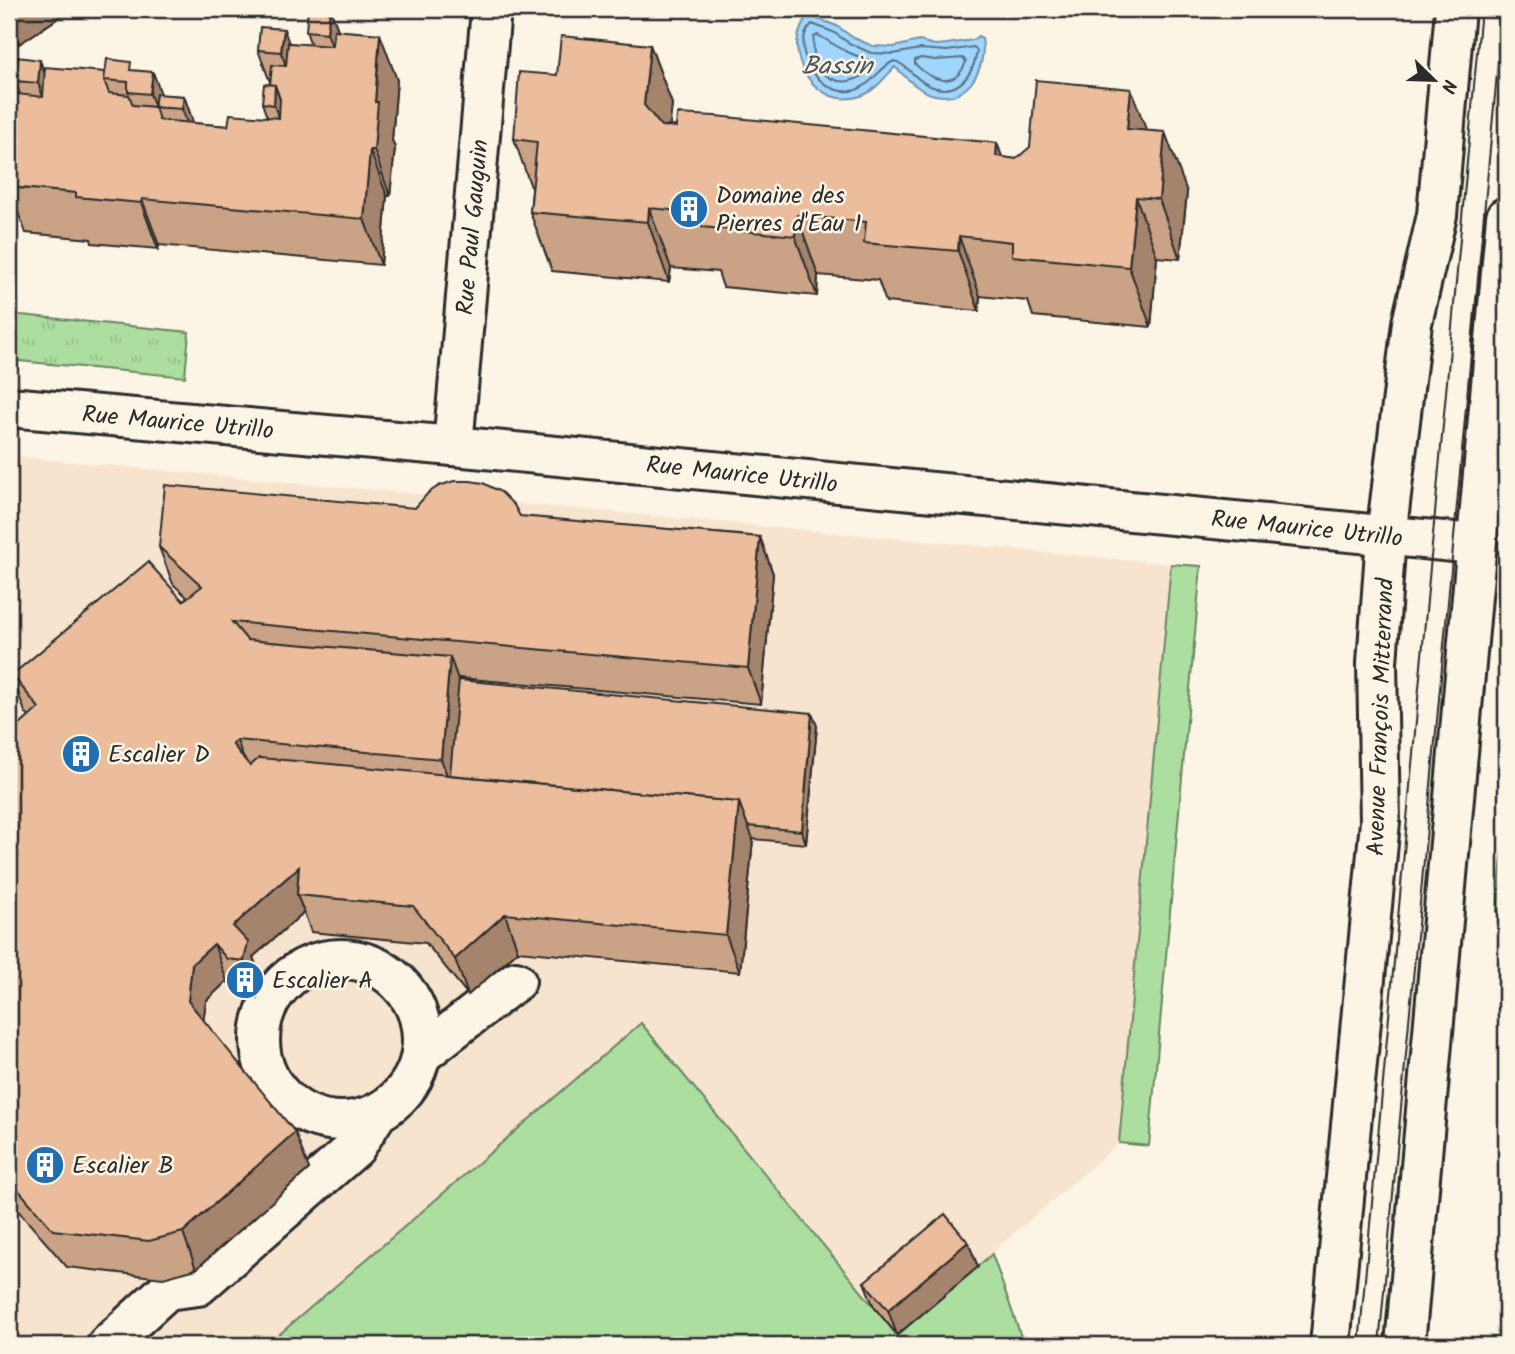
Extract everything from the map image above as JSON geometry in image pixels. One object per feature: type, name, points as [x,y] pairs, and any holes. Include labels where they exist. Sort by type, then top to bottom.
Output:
[{"type":"street","name":"Rue Paul Gauguin","points":[[453,446],[491,9]]},
{"type":"street","name":"Avenue François Mitterrand","points":[[1330,1345],[1380,822],[1377,663],[1386,536],[1412,323],[1437,215],[1455,9]]},
{"type":"street","points":[[1405,1345],[1506,217]]},
{"type":"street","name":"Rue Maurice Utrillo","points":[[9,407],[453,446],[1475,544]]},
{"type":"street","points":[[107,1345],[167,1290],[198,1286],[355,1148],[376,1115],[398,1099],[413,1078],[422,1054],[422,1026],[413,999],[395,977],[370,963],[343,957],[316,961],[290,975],[272,996],[261,1021],[260,1050],[267,1074],[282,1096],[302,1112],[326,1120],[352,1121],[376,1115]]},
{"type":"street","points":[[422,1054],[516,981]]},
{"type":"shaded area","points":[[9,456],[1171,564],[1119,1143],[897,1335],[641,1024],[267,1345],[9,1345]]},
{"type":"green space","points":[[11,314],[189,332],[185,377],[9,360]]},
{"type":"green space","points":[[1171,564],[1201,566],[1149,1146],[1119,1143]]},
{"type":"green space","points":[[1506,812],[1506,912],[1497,912]]},
{"type":"green space","points":[[641,1023],[897,1335],[992,1254],[1024,1345],[267,1345]]},
{"type":"water","name":"Bassin","points":[[807,15],[837,26],[852,37],[872,46],[894,47],[919,41],[935,45],[947,44],[973,40],[978,36],[982,38],[982,60],[974,80],[967,88],[947,96],[924,91],[895,67],[866,94],[849,98],[837,97],[817,88],[803,69],[797,46]]},
{"type":"building","points":[[308,9],[330,9],[327,33],[306,31]]},
{"type":"building","points":[[260,27],[284,29],[281,52],[258,50]]},
{"type":"building","points":[[334,30],[380,34],[374,150],[370,150],[364,219],[142,199],[141,203],[76,197],[76,193],[9,187],[13,143],[9,131],[9,93],[43,97],[45,67],[105,72],[104,80],[109,93],[129,95],[133,105],[155,107],[159,120],[228,126],[230,114],[279,118],[280,99],[275,85],[270,85],[272,65],[286,66],[288,43],[332,46]]},
{"type":"building","points":[[561,36],[650,45],[644,105],[661,126],[676,127],[677,114],[715,116],[997,143],[996,156],[1016,159],[1030,147],[1036,80],[1131,89],[1127,129],[1165,132],[1159,199],[1136,197],[1129,267],[1012,256],[1012,242],[959,236],[958,251],[864,243],[866,222],[797,215],[795,236],[702,227],[703,213],[649,208],[648,222],[530,212],[537,142],[514,139],[519,72],[557,75]]},
{"type":"building","points":[[18,57],[40,60],[38,83],[15,81]]},
{"type":"building","points":[[107,59],[131,62],[130,70],[153,72],[150,94],[128,92],[128,82],[104,80]]},
{"type":"building","points":[[264,84],[275,85],[274,105],[262,103]]},
{"type":"building","points":[[156,94],[184,96],[182,109],[154,107]]},
{"type":"building","points":[[454,481],[483,483],[501,492],[514,505],[520,516],[760,537],[748,668],[232,622],[247,640],[450,657],[441,759],[237,740],[232,744],[250,766],[259,758],[739,802],[726,935],[505,914],[455,959],[413,906],[297,895],[299,867],[233,926],[248,942],[244,961],[227,959],[214,944],[192,964],[188,1001],[295,1132],[183,1232],[149,1241],[53,1230],[9,1179],[9,735],[39,708],[12,675],[148,562],[183,601],[202,586],[159,547],[165,485],[415,508],[428,493]]},
{"type":"building","points":[[459,680],[812,713],[802,831],[748,826],[739,802],[450,775]]},
{"type":"building","points":[[945,1214],[968,1242],[888,1310],[864,1282]]},
{"type":"building","points":[[1501,1333],[1506,1333],[1506,1345],[1499,1345]]},
{"type":"tram line","points":[[1359,1345],[1481,9]]},
{"type":"tram line","points":[[1379,1345],[1503,9]]},
{"type":"place","name":"Domaine des Pierres d'Eau 1","points":[[689,209]]},
{"type":"place","name":"Escalier D","points":[[81,754]]},
{"type":"place","name":"Escalier A","points":[[245,980]]},
{"type":"place","name":"Escalier B","points":[[45,1165]]}]
